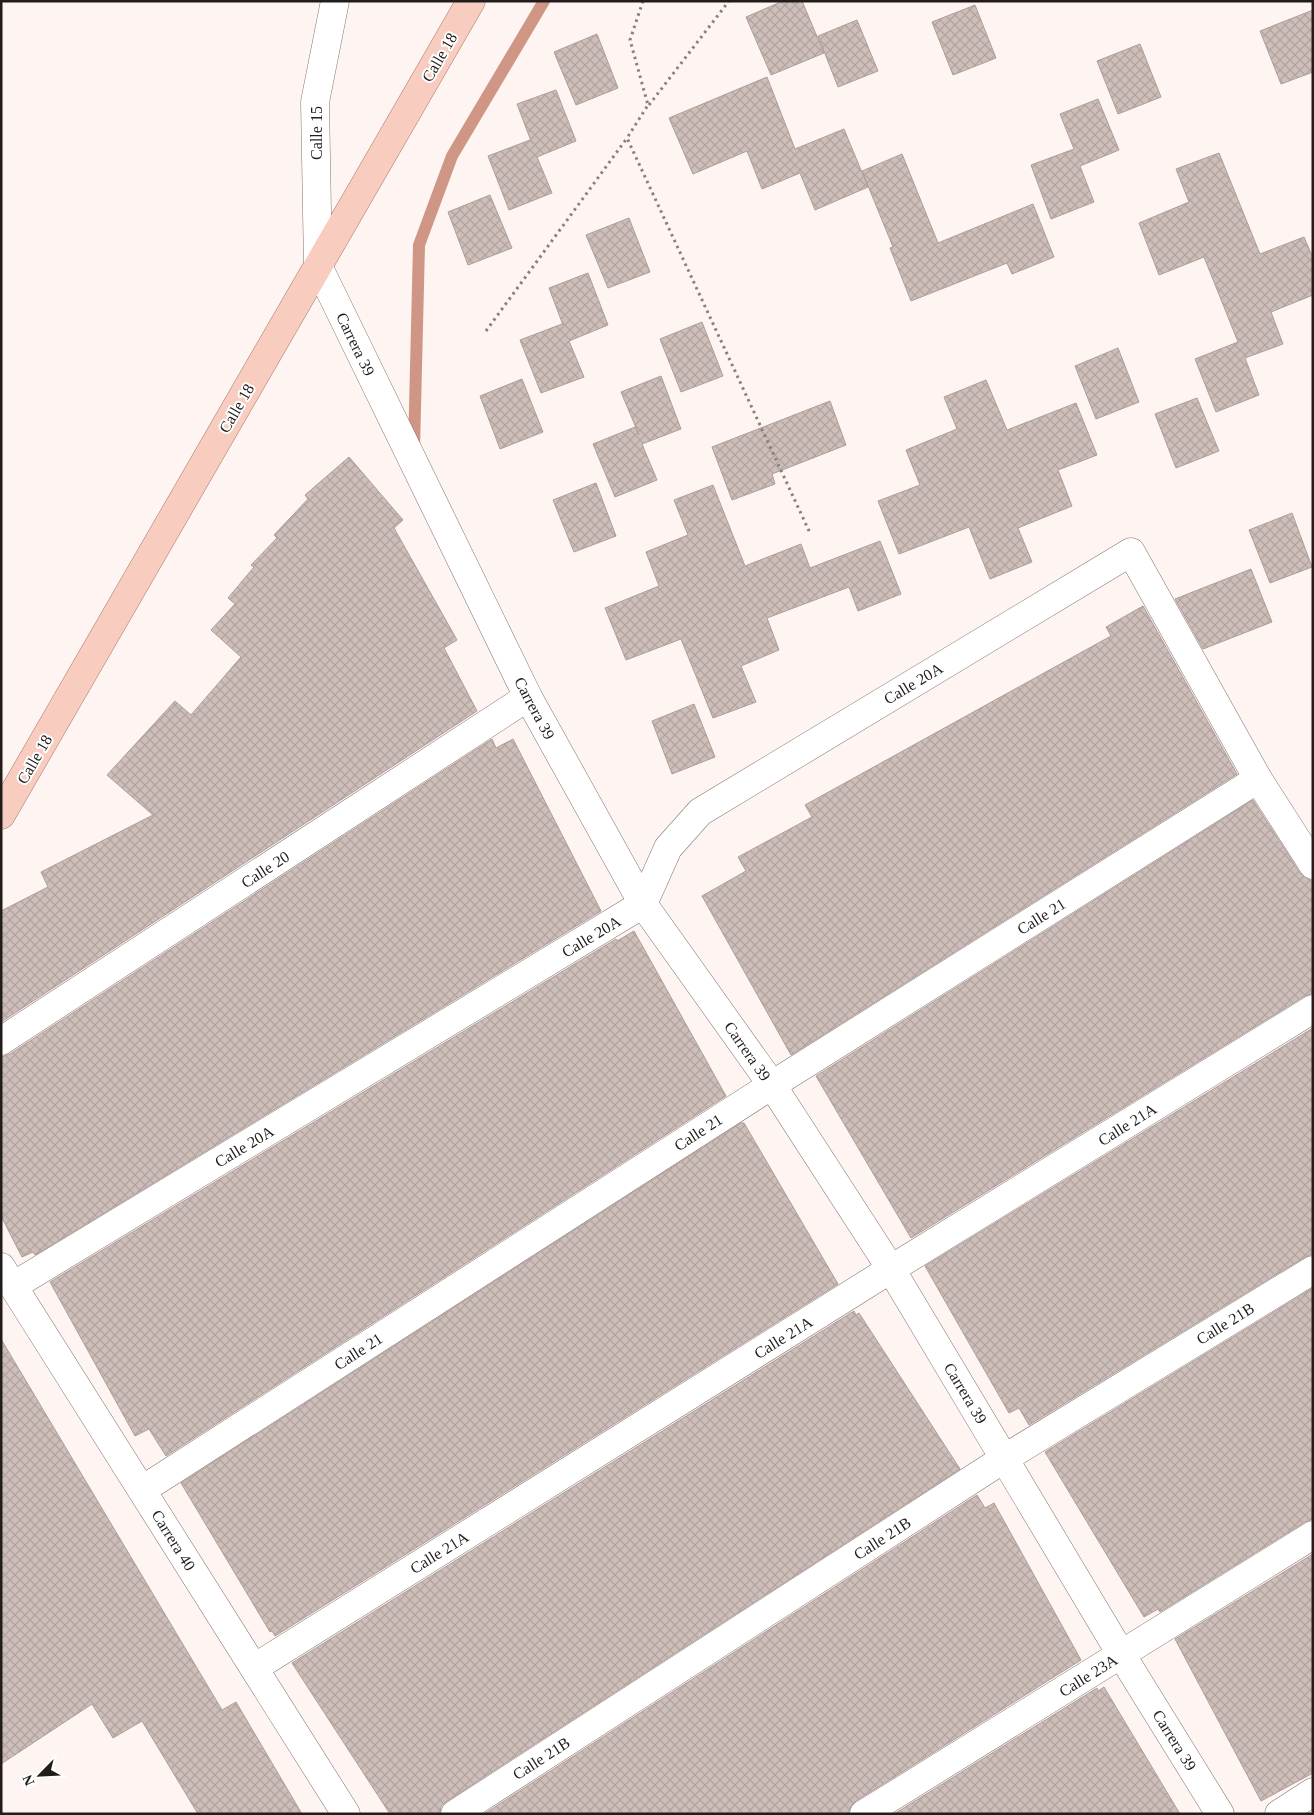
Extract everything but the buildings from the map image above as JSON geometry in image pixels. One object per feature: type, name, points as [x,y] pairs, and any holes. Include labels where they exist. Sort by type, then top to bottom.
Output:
[{"type":"main road","name":"Calle 18","points":[[1,815],[471,1]]},
{"type":"street","name":"Calle 15","points":[[318,266],[315,102],[335,1]]},
{"type":"street","name":"Carrera 39","points":[[318,266],[528,697],[643,904],[772,1085],[891,1269],[1220,1814]]},
{"type":"street","name":"Calle 20A","points":[[7,1276],[643,904],[668,848],[700,812],[1132,552],[1258,779]]},
{"type":"street","name":"Calle 20","points":[[1,1041],[528,697]]},
{"type":"street","points":[[1258,779],[1313,865]]},
{"type":"street","name":"Calle 21","points":[[142,1490],[772,1085],[1258,779]]},
{"type":"street","name":"Calle 21A","points":[[254,1668],[891,1269],[1313,1009]]},
{"type":"street","name":"Calle 21B","points":[[455,1814],[1005,1458],[1313,1270]]},
{"type":"street","name":"Carrera 40","points":[[7,1276],[346,1814]]},
{"type":"street","name":"Calle 23A","points":[[864,1814],[1313,1535]]},
{"type":"street","points":[[1279,1814],[1313,1792]]},
{"type":"path","points":[[643,1],[630,40],[648,106]]},
{"type":"path","points":[[486,331],[628,138],[648,106],[729,1]]},
{"type":"path","points":[[628,138],[810,533]]},
{"type":"waterway","points":[[414,449],[419,245],[452,156],[544,1]]}]
